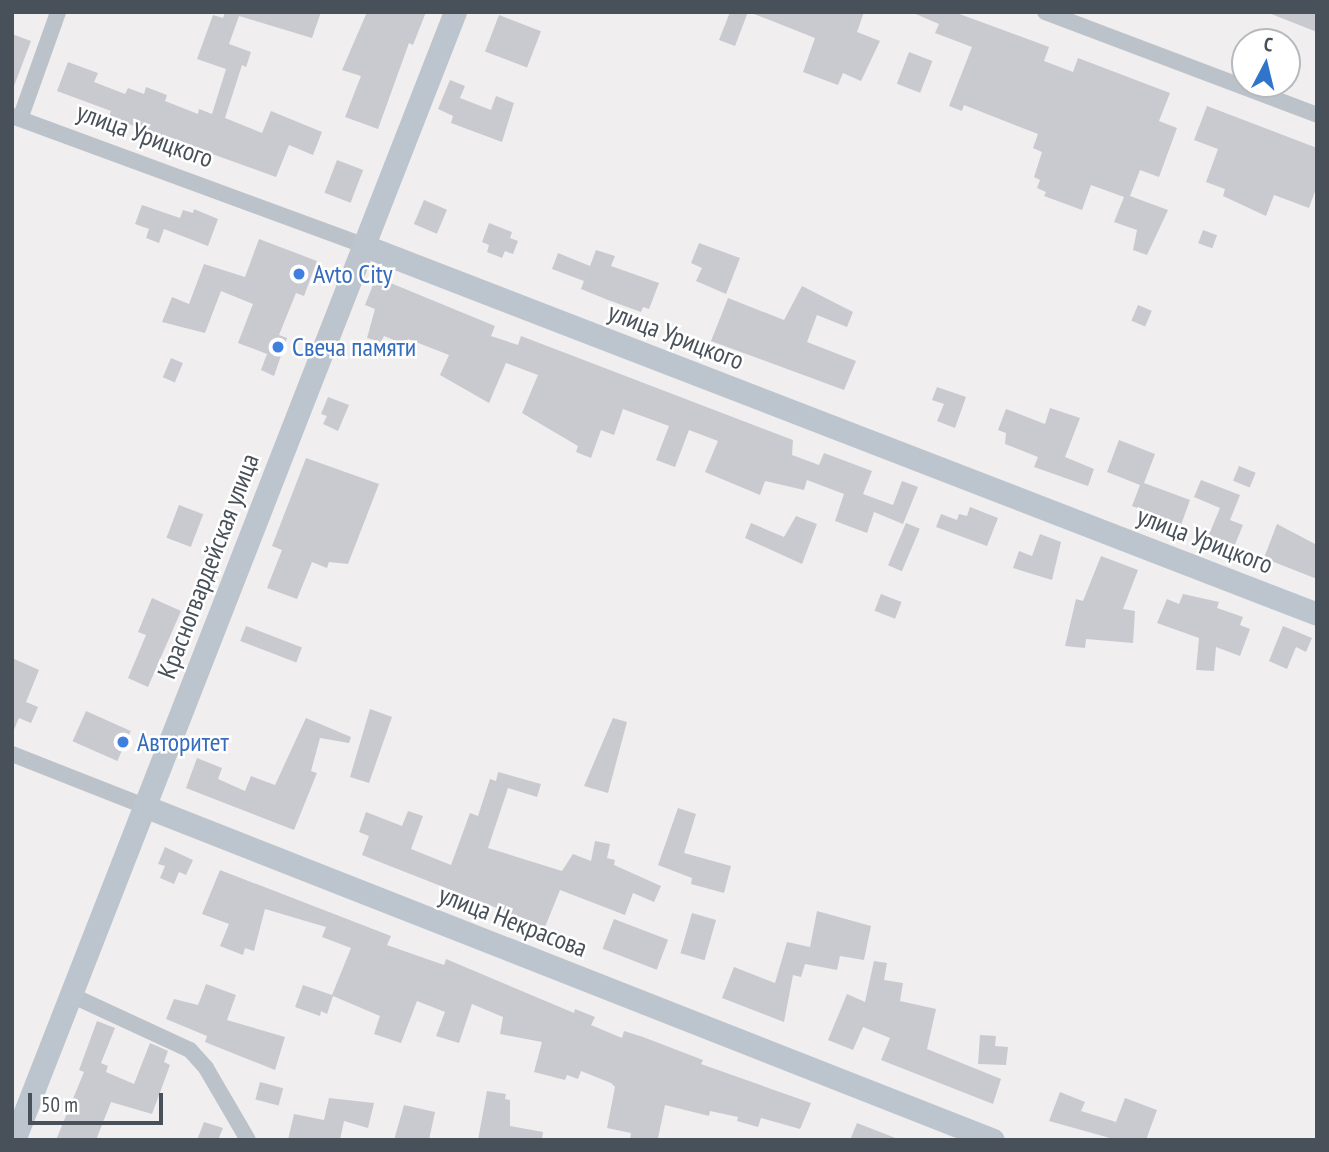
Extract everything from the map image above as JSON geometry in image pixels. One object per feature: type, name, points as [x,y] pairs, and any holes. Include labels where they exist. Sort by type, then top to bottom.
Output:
[{"type":"street","points":[[16,118],[58,12]]},
{"type":"street","name":"Красногвардейская улица","points":[[14,1140],[455,12]]},
{"type":"street","points":[[1045,12],[1317,115]]},
{"type":"street","name":"улица Урицкого","points":[[16,118],[365,246],[1317,614]]},
{"type":"street","name":"улица Некрасова","points":[[12,754],[993,1140]]},
{"type":"street","points":[[71,995],[190,1050],[206,1068],[248,1140]]},
{"type":"building","points":[[225,12],[321,12],[312,38],[239,16],[229,44],[251,52],[246,67],[242,65],[225,118],[262,133],[271,111],[322,132],[313,155],[289,145],[276,177],[109,117],[111,111],[57,91],[68,62],[98,73],[94,82],[125,94],[128,88],[144,94],[146,87],[167,95],[165,101],[198,114],[199,109],[212,114],[226,69],[197,59],[213,15],[223,18]]},
{"type":"building","points":[[367,12],[426,12],[413,45],[409,43],[378,129],[345,117],[361,76],[342,70]]},
{"type":"building","points":[[730,12],[748,12],[735,46],[719,40]]},
{"type":"building","points":[[749,12],[864,12],[857,32],[880,41],[861,81],[843,73],[838,85],[803,72],[815,38]]},
{"type":"building","points":[[911,12],[954,12],[1049,47],[1044,61],[1073,72],[1078,58],[1170,93],[1159,121],[1177,128],[1159,177],[1140,170],[1130,196],[1168,210],[1147,255],[1133,250],[1137,230],[1114,222],[1124,197],[1091,185],[1082,210],[1044,196],[1046,192],[1037,188],[1040,180],[1034,177],[1042,152],[1033,148],[1038,134],[964,105],[962,111],[949,106],[972,47],[935,33],[939,24]]},
{"type":"building","points":[[1317,12],[1317,32],[1269,13]]},
{"type":"building","points":[[499,15],[541,31],[527,68],[485,51]]},
{"type":"building","points":[[12,34],[31,41],[14,86],[12,85]]},
{"type":"building","points":[[909,52],[932,61],[920,93],[897,84]]},
{"type":"building","points":[[450,80],[465,86],[460,98],[491,110],[496,96],[514,103],[502,142],[451,123],[453,116],[438,109]]},
{"type":"building","points":[[1207,106],[1317,148],[1317,186],[1309,208],[1274,195],[1266,216],[1223,196],[1225,189],[1206,182],[1218,149],[1194,140]]},
{"type":"building","points":[[337,160],[363,170],[351,203],[324,193]]},
{"type":"building","points":[[424,200],[447,210],[437,234],[414,224]]},
{"type":"building","points":[[142,205],[180,218],[183,210],[193,213],[194,209],[218,219],[208,246],[164,229],[159,243],[146,238],[149,229],[135,224]]},
{"type":"building","points":[[489,223],[512,232],[510,238],[518,241],[513,254],[505,251],[502,258],[487,252],[489,245],[482,242]]},
{"type":"building","points":[[1203,230],[1217,235],[1212,248],[1198,243]]},
{"type":"building","points":[[259,239],[317,261],[304,296],[296,293],[279,335],[287,338],[274,376],[261,370],[267,354],[238,343],[253,304],[221,291],[205,333],[162,322],[172,297],[189,304],[204,264],[245,277]]},
{"type":"building","points":[[699,243],[740,258],[726,294],[696,281],[702,268],[691,263]]},
{"type":"building","points":[[596,250],[615,256],[611,266],[659,283],[649,309],[643,307],[641,312],[581,289],[584,281],[552,269],[558,253],[590,266]]},
{"type":"building","points":[[376,277],[495,326],[491,336],[518,345],[521,336],[793,440],[792,455],[819,465],[824,453],[872,471],[863,494],[893,505],[902,481],[918,487],[903,524],[874,512],[867,533],[835,521],[844,494],[807,480],[804,490],[765,481],[760,495],[705,472],[718,441],[689,430],[675,467],[656,460],[669,426],[623,409],[614,435],[601,430],[591,458],[576,452],[578,446],[522,413],[538,375],[506,363],[489,403],[440,375],[449,355],[408,339],[406,345],[384,336],[381,342],[367,338],[375,309],[365,305]]},
{"type":"building","points":[[802,286],[853,312],[847,327],[817,315],[807,342],[856,361],[844,390],[711,341],[728,298],[784,320]]},
{"type":"building","points":[[1138,305],[1152,311],[1145,327],[1131,321]]},
{"type":"building","points":[[171,358],[183,363],[175,382],[163,377]]},
{"type":"building","points":[[937,387],[966,397],[955,428],[937,421],[944,404],[932,400]]},
{"type":"building","points":[[328,397],[349,405],[338,431],[323,424],[327,416],[321,414]]},
{"type":"building","points":[[1050,408],[1080,418],[1065,457],[1094,469],[1088,486],[1034,467],[1038,457],[1005,444],[1006,433],[998,430],[1006,409],[1045,424]]},
{"type":"building","points":[[1119,440],[1155,454],[1144,483],[1190,500],[1181,525],[1132,506],[1140,485],[1107,472]]},
{"type":"building","points":[[306,458],[379,484],[348,564],[329,562],[327,568],[312,562],[297,599],[267,588],[282,550],[272,546]]},
{"type":"building","points":[[1239,466],[1256,473],[1250,488],[1233,481]]},
{"type":"building","points":[[1201,480],[1240,495],[1230,520],[1243,525],[1234,547],[1208,537],[1220,508],[1194,497]]},
{"type":"building","points":[[179,505],[203,514],[191,547],[166,538]]},
{"type":"building","points":[[970,507],[998,518],[987,546],[936,527],[941,514],[957,520],[959,514],[967,516]]},
{"type":"building","points":[[796,516],[817,524],[802,564],[745,538],[751,523],[784,537]]},
{"type":"building","points":[[906,523],[920,529],[902,571],[888,565]]},
{"type":"building","points":[[1277,524],[1317,545],[1317,579],[1264,558]]},
{"type":"building","points":[[1040,534],[1061,542],[1052,580],[1013,568],[1019,551],[1032,556]]},
{"type":"building","points":[[1101,556],[1138,570],[1123,609],[1135,611],[1133,643],[1086,639],[1085,648],[1065,646],[1076,599],[1083,601]]},
{"type":"building","points":[[881,594],[902,602],[895,619],[875,611]]},
{"type":"building","points":[[1183,594],[1219,602],[1217,608],[1243,617],[1240,625],[1250,629],[1240,656],[1216,647],[1214,671],[1196,670],[1199,638],[1157,623],[1167,599],[1179,604]]},
{"type":"building","points":[[152,598],[181,611],[148,687],[128,678],[146,635],[138,632]]},
{"type":"building","points":[[246,626],[302,648],[296,662],[240,641]]},
{"type":"building","points":[[1283,626],[1312,638],[1306,652],[1296,647],[1287,669],[1269,661]]},
{"type":"building","points":[[12,658],[39,670],[26,702],[38,707],[31,723],[19,718],[12,734]]},
{"type":"building","points":[[370,709],[392,717],[369,783],[350,777]]},
{"type":"building","points":[[86,711],[131,731],[117,761],[73,741]]},
{"type":"building","points":[[306,718],[351,737],[349,743],[320,738],[311,771],[317,773],[294,830],[186,788],[197,758],[222,768],[218,779],[245,791],[251,776],[275,785]]},
{"type":"building","points":[[613,718],[627,722],[608,793],[584,786]]},
{"type":"building","points":[[498,772],[541,784],[537,797],[508,788],[488,848],[562,871],[573,854],[591,861],[595,841],[610,844],[607,858],[615,860],[614,865],[661,886],[654,902],[633,893],[625,915],[560,890],[545,927],[362,855],[369,836],[359,832],[366,812],[402,826],[408,811],[423,816],[411,849],[451,865],[470,813],[478,816],[490,779],[496,781]]},
{"type":"building","points":[[678,808],[696,814],[684,853],[731,866],[724,893],[691,884],[692,878],[658,865]]},
{"type":"building","points":[[165,847],[193,860],[186,875],[179,872],[174,884],[160,878],[165,866],[158,864]]},
{"type":"building","points":[[220,870],[391,936],[387,945],[444,965],[446,959],[574,1013],[575,1009],[595,1017],[591,1025],[622,1038],[624,1031],[643,1037],[703,1060],[701,1064],[811,1103],[800,1129],[761,1118],[758,1127],[737,1121],[738,1117],[710,1111],[709,1116],[665,1105],[658,1138],[630,1140],[631,1133],[607,1128],[615,1087],[611,1083],[581,1071],[578,1079],[567,1075],[565,1080],[534,1072],[542,1042],[500,1034],[503,1017],[472,1004],[459,1043],[436,1036],[445,1012],[417,1001],[401,1043],[374,1034],[380,1016],[333,996],[327,1014],[321,1011],[320,1016],[295,1007],[303,985],[332,995],[351,948],[322,937],[326,927],[265,909],[254,951],[245,948],[243,955],[220,946],[229,924],[202,914]]},
{"type":"building","points":[[817,911],[871,926],[864,960],[840,956],[837,970],[805,964],[801,977],[793,975],[784,1022],[722,998],[734,967],[775,983],[787,942],[810,947]]},
{"type":"building","points":[[692,913],[716,920],[704,960],[680,953]]},
{"type":"building","points":[[614,919],[668,940],[657,970],[603,949]]},
{"type":"building","points":[[874,961],[887,963],[884,980],[903,983],[900,1001],[936,1009],[927,1049],[1001,1079],[993,1104],[881,1060],[890,1038],[863,1027],[853,1050],[828,1040],[847,994],[865,1002]]},
{"type":"building","points":[[206,984],[236,995],[227,1020],[285,1037],[275,1070],[205,1042],[207,1036],[166,1019],[174,999],[198,1005]]},
{"type":"building","points":[[97,1021],[115,1028],[101,1063],[108,1066],[106,1072],[134,1084],[150,1043],[168,1051],[164,1062],[170,1065],[152,1114],[111,1102],[96,1140],[56,1140],[84,1072],[79,1070]]},
{"type":"building","points":[[980,1035],[996,1036],[995,1046],[1008,1047],[1006,1065],[978,1064]]},
{"type":"building","points":[[260,1082],[283,1088],[279,1106],[255,1099]]},
{"type":"building","points":[[487,1091],[506,1094],[505,1099],[510,1100],[510,1126],[543,1132],[542,1140],[478,1140]]},
{"type":"building","points":[[1060,1092],[1085,1102],[1081,1111],[1116,1122],[1125,1098],[1157,1110],[1146,1140],[1117,1140],[1049,1121]]},
{"type":"building","points":[[329,1098],[374,1103],[368,1128],[344,1121],[340,1140],[288,1140],[294,1114],[324,1120]]},
{"type":"building","points":[[404,1105],[435,1112],[429,1140],[394,1140]]},
{"type":"building","points":[[204,1122],[223,1128],[218,1140],[197,1140]]},
{"type":"building","points":[[857,1123],[898,1139],[898,1140],[850,1140]]},
{"type":"place","name":"Avto City","points":[[299,274]]},
{"type":"place","name":"Свеча памяти","points":[[278,347]]},
{"type":"place","name":"Авторитет","points":[[123,742]]}]
